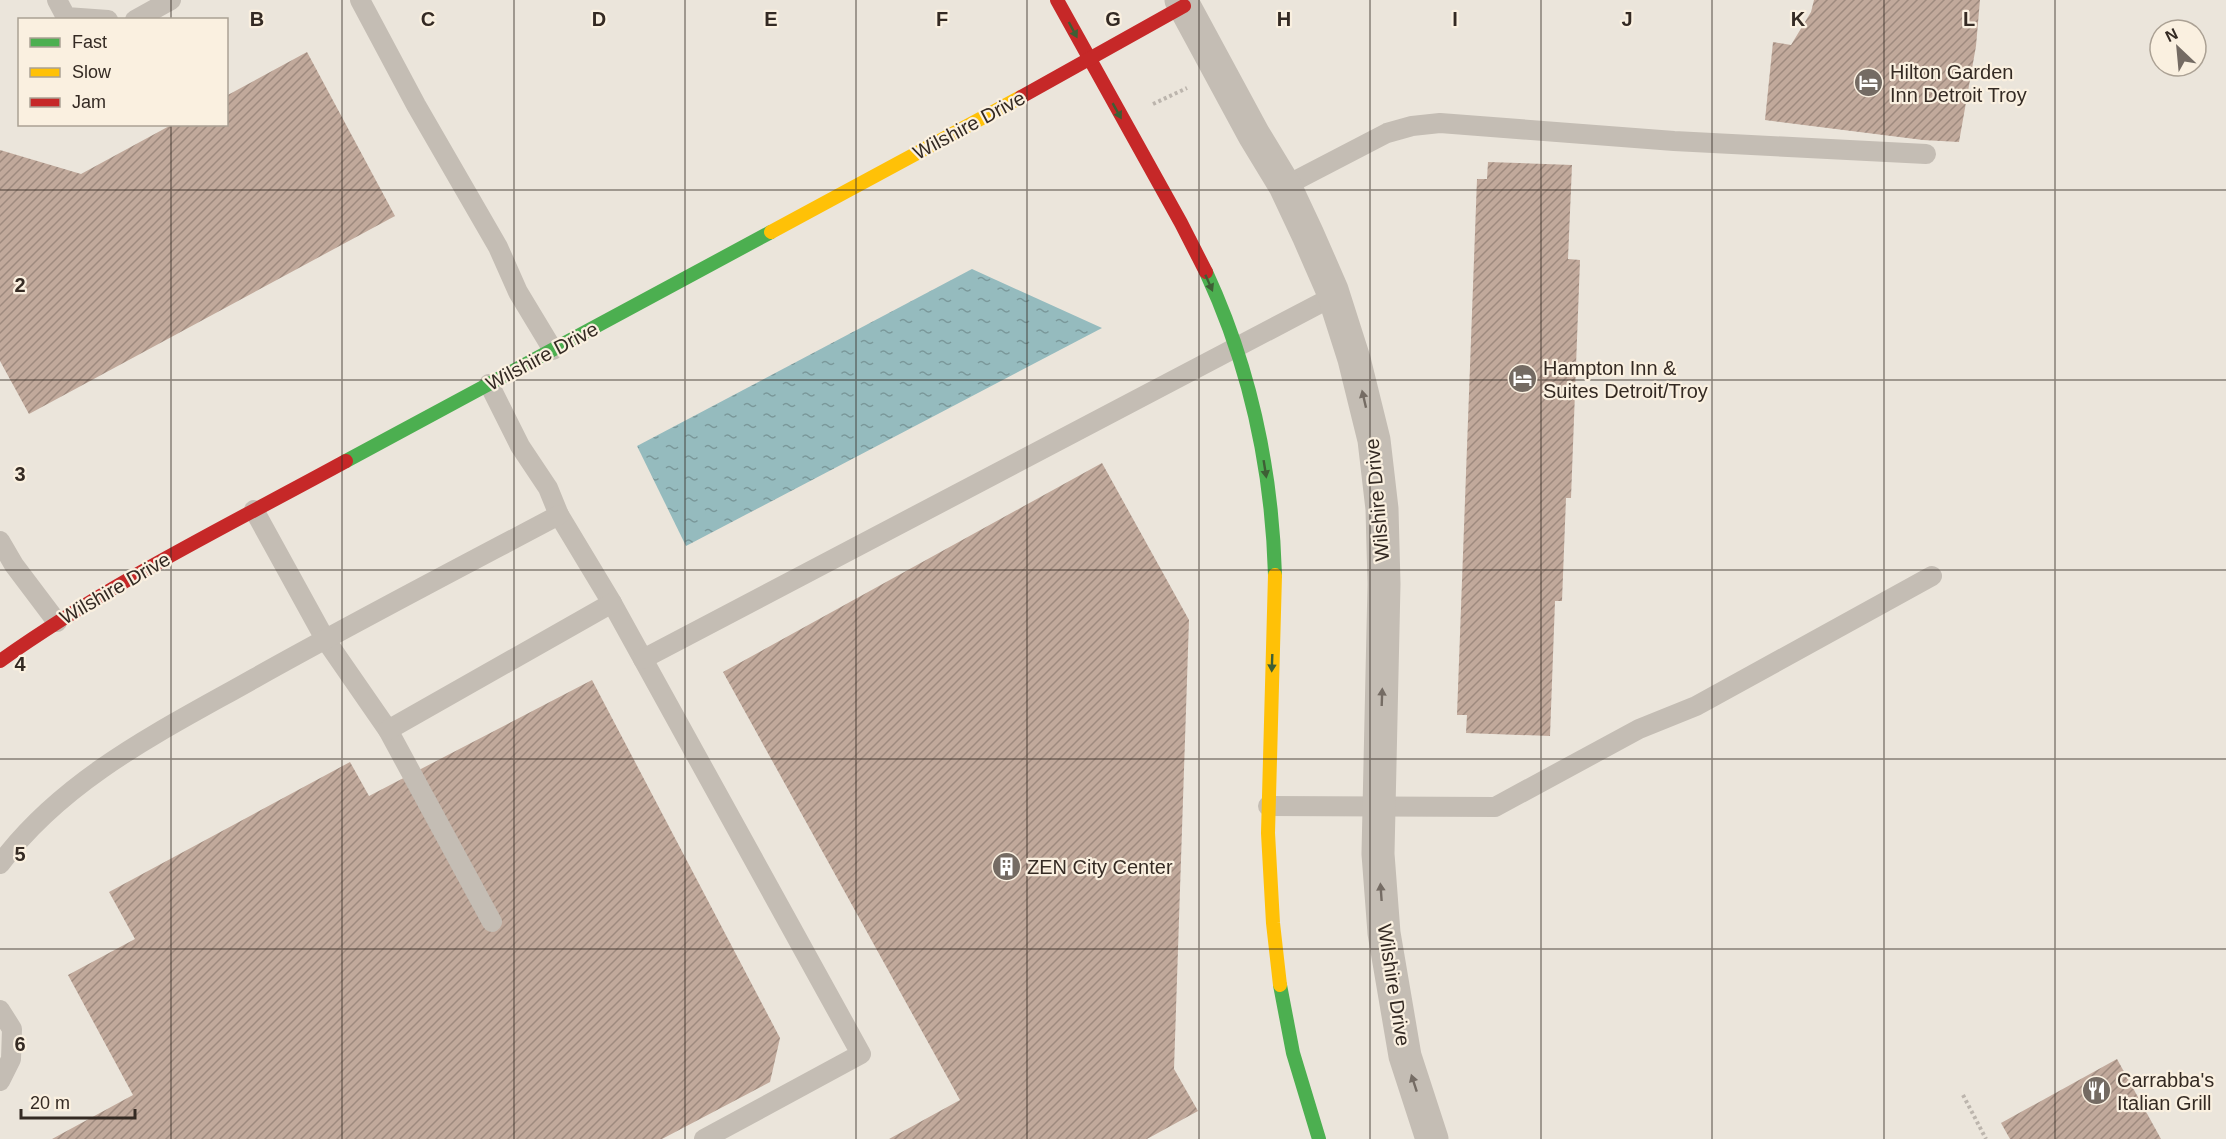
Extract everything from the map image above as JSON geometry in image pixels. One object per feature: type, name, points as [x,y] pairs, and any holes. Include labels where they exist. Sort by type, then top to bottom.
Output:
[{"type":"street","points":[[1057,0],[1167,196],[1209,280],[1251,398],[1266,470],[1272,521],[1274,572],[1268,806],[1270,890],[1277,968],[1291,1043],[1319,1139]]},
{"type":"street","name":"Wilshire Drive","points":[[0,661],[57,622],[139,573],[1089,60],[1187,2],[1254,135],[1285,186],[1334,296],[1354,359],[1374,440],[1382,509],[1384,584],[1378,854],[1384,933],[1405,1056],[1432,1139]]},
{"type":"lane","points":[[57,0],[66,17],[80,18]]},
{"type":"lane","points":[[139,18],[171,0]]},
{"type":"lane","points":[[360,0],[416,105],[498,247],[518,292],[553,350]]},
{"type":"lane","points":[[1285,186],[1387,133],[1412,126],[1440,123],[1674,141],[1926,154]]},
{"type":"lane","points":[[643,659],[1334,296]]},
{"type":"lane","points":[[489,384],[520,446],[548,488],[559,515],[612,603],[861,1054],[704,1139]]},
{"type":"lane","points":[[254,510],[325,639],[388,730],[492,922]]},
{"type":"lane","points":[[0,864],[16,843],[63,797],[130,748],[325,639],[559,515]]},
{"type":"lane","points":[[0,541],[14,565],[57,622]]},
{"type":"lane","points":[[1268,806],[1495,807],[1639,729],[1696,706],[1932,576]]},
{"type":"lane","points":[[388,730],[612,603]]},
{"type":"lane","points":[[0,1010],[12,1029],[11,1059],[0,1081]]},
{"type":"path","points":[[1151,105],[1188,88]]},
{"type":"path","points":[[1963,1095],[1986,1139]]},
{"type":"water","points":[[972,269],[1102,328],[686,546],[637,446]]},
{"type":"building","name":"Hilton Garden Inn Detroit Troy","points":[[1814,0],[1980,0],[1976,46],[1959,142],[1923,140],[1765,120],[1773,42],[1791,45],[1811,12]]},
{"type":"building","points":[[307,52],[395,216],[29,414],[0,361],[0,150],[81,174],[169,126],[228,126],[228,95]]},
{"type":"building","name":"Hampton Inn & Suites Detroit/Troy","points":[[1488,162],[1572,165],[1568,259],[1580,260],[1571,498],[1566,498],[1562,601],[1555,601],[1550,736],[1466,733],[1467,715],[1457,715],[1477,179],[1487,179]]},
{"type":"building","name":"ZEN City Center","points":[[1102,463],[1189,620],[1174,1069],[1198,1111],[1147,1139],[889,1139],[960,1100],[723,672]]},
{"type":"building","points":[[592,680],[780,1038],[770,1082],[662,1139],[52,1139],[133,1095],[68,975],[135,939],[109,892],[350,762],[369,796]]},
{"type":"building","name":"Carrabba's Italian Grill","points":[[2117,1059],[2161,1139],[2010,1139],[2001,1123]]},
{"type":"traffic: fast","points":[[346,461],[771,232]]},
{"type":"traffic: fast","points":[[1206,272],[1235,345],[1256,420],[1269,497],[1275,575]]},
{"type":"traffic: fast","points":[[1280,985],[1293,1053],[1319,1139]]},
{"type":"traffic: slow","points":[[771,232],[1021,97]]},
{"type":"traffic: slow","points":[[1275,575],[1268,833],[1273,923],[1280,985]]},
{"type":"traffic: jam","points":[[1057,0],[1206,272]]},
{"type":"traffic: jam","points":[[1021,97],[1184,6]]},
{"type":"traffic: jam","points":[[0,661],[83,606],[126,581],[346,461]]},
{"type":"place","name":"Hilton Garden Inn Detroit Troy","points":[[1869,83]]},
{"type":"place","name":"Hampton Inn & Suites Detroit/Troy","points":[[1522,379]]},
{"type":"place","name":"ZEN City Center","points":[[1006,867]]},
{"type":"place","name":"Carrabba's Italian Grill","points":[[2096,1091]]}]
